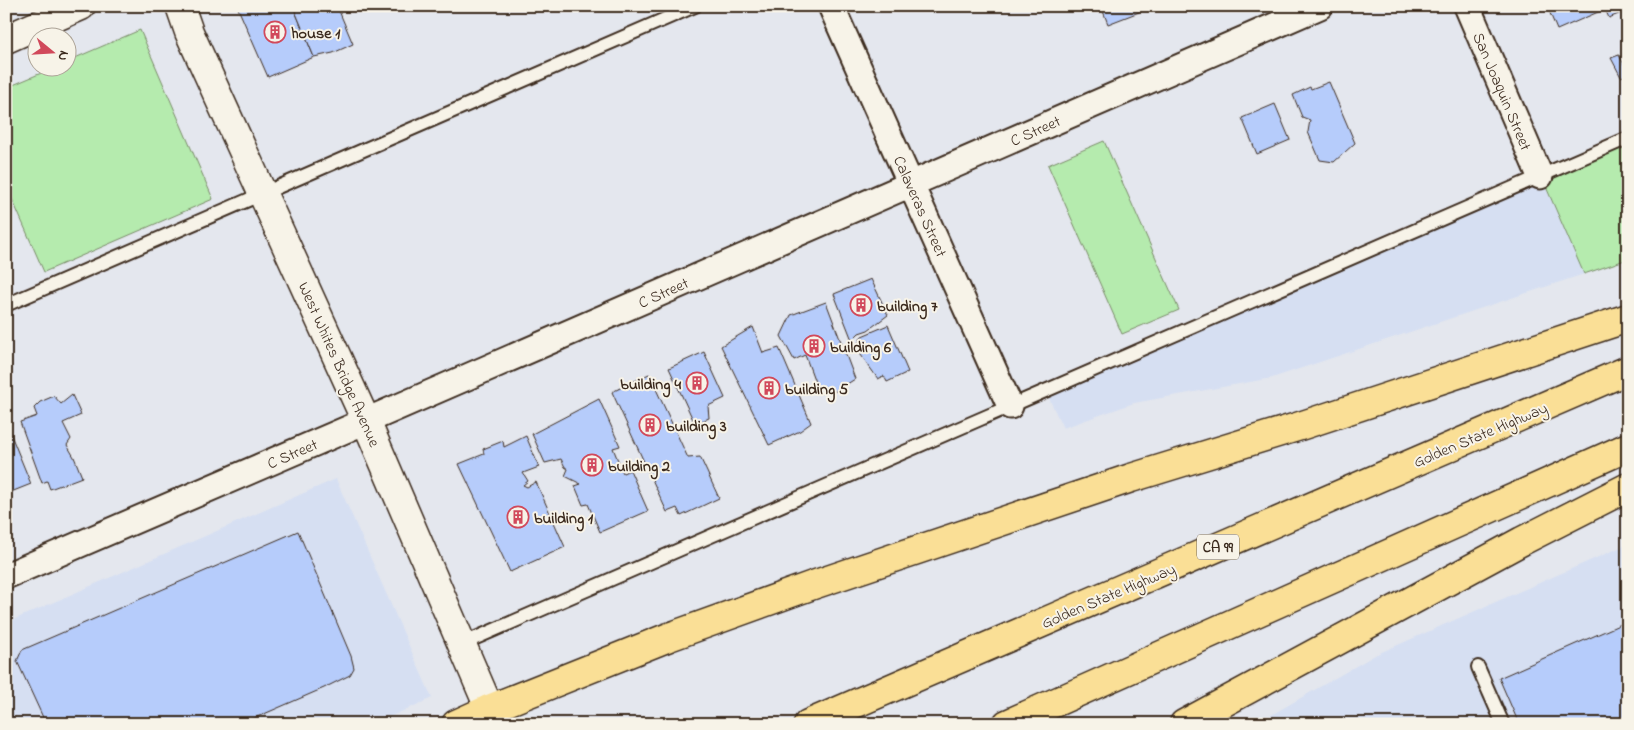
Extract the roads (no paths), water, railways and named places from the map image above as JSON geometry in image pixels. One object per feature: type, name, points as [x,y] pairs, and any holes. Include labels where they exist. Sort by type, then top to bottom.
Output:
[{"type":"main road","points":[[6,39],[82,6]]},
{"type":"main road","name":"West Whites Bridge Avenue","points":[[180,6],[189,32],[366,422],[493,716]]},
{"type":"main road","points":[[189,32],[198,6]]},
{"type":"main road","points":[[456,724],[493,716],[669,637],[822,582],[1131,478],[1300,426],[1628,318]]},
{"type":"main road","name":"Golden State Highway","points":[[808,724],[1628,370]]},
{"type":"main road","points":[[1007,724],[1628,446]]},
{"type":"main road","points":[[1184,724],[1513,546],[1628,487]]},
{"type":"street","name":"Calaveras Street","points":[[831,6],[1010,406]]},
{"type":"street","name":"C Street","points":[[6,576],[366,422],[1320,6]]},
{"type":"street","name":"San Joaquin Street","points":[[1467,6],[1540,176]]},
{"type":"lane","points":[[6,305],[695,6]]},
{"type":"lane","points":[[462,644],[1628,138]]},
{"type":"lane","points":[[1478,667],[1504,724]]},
{"type":"place","name":"house 1","points":[[275,32]]},
{"type":"place","name":"building 7","points":[[861,305]]},
{"type":"place","name":"building 6","points":[[814,346]]},
{"type":"place","name":"building 4","points":[[697,383]]},
{"type":"place","name":"building 5","points":[[769,388]]},
{"type":"place","name":"building 3","points":[[650,425]]},
{"type":"place","name":"building 2","points":[[592,465]]},
{"type":"place","name":"building 1","points":[[518,517]]}]
